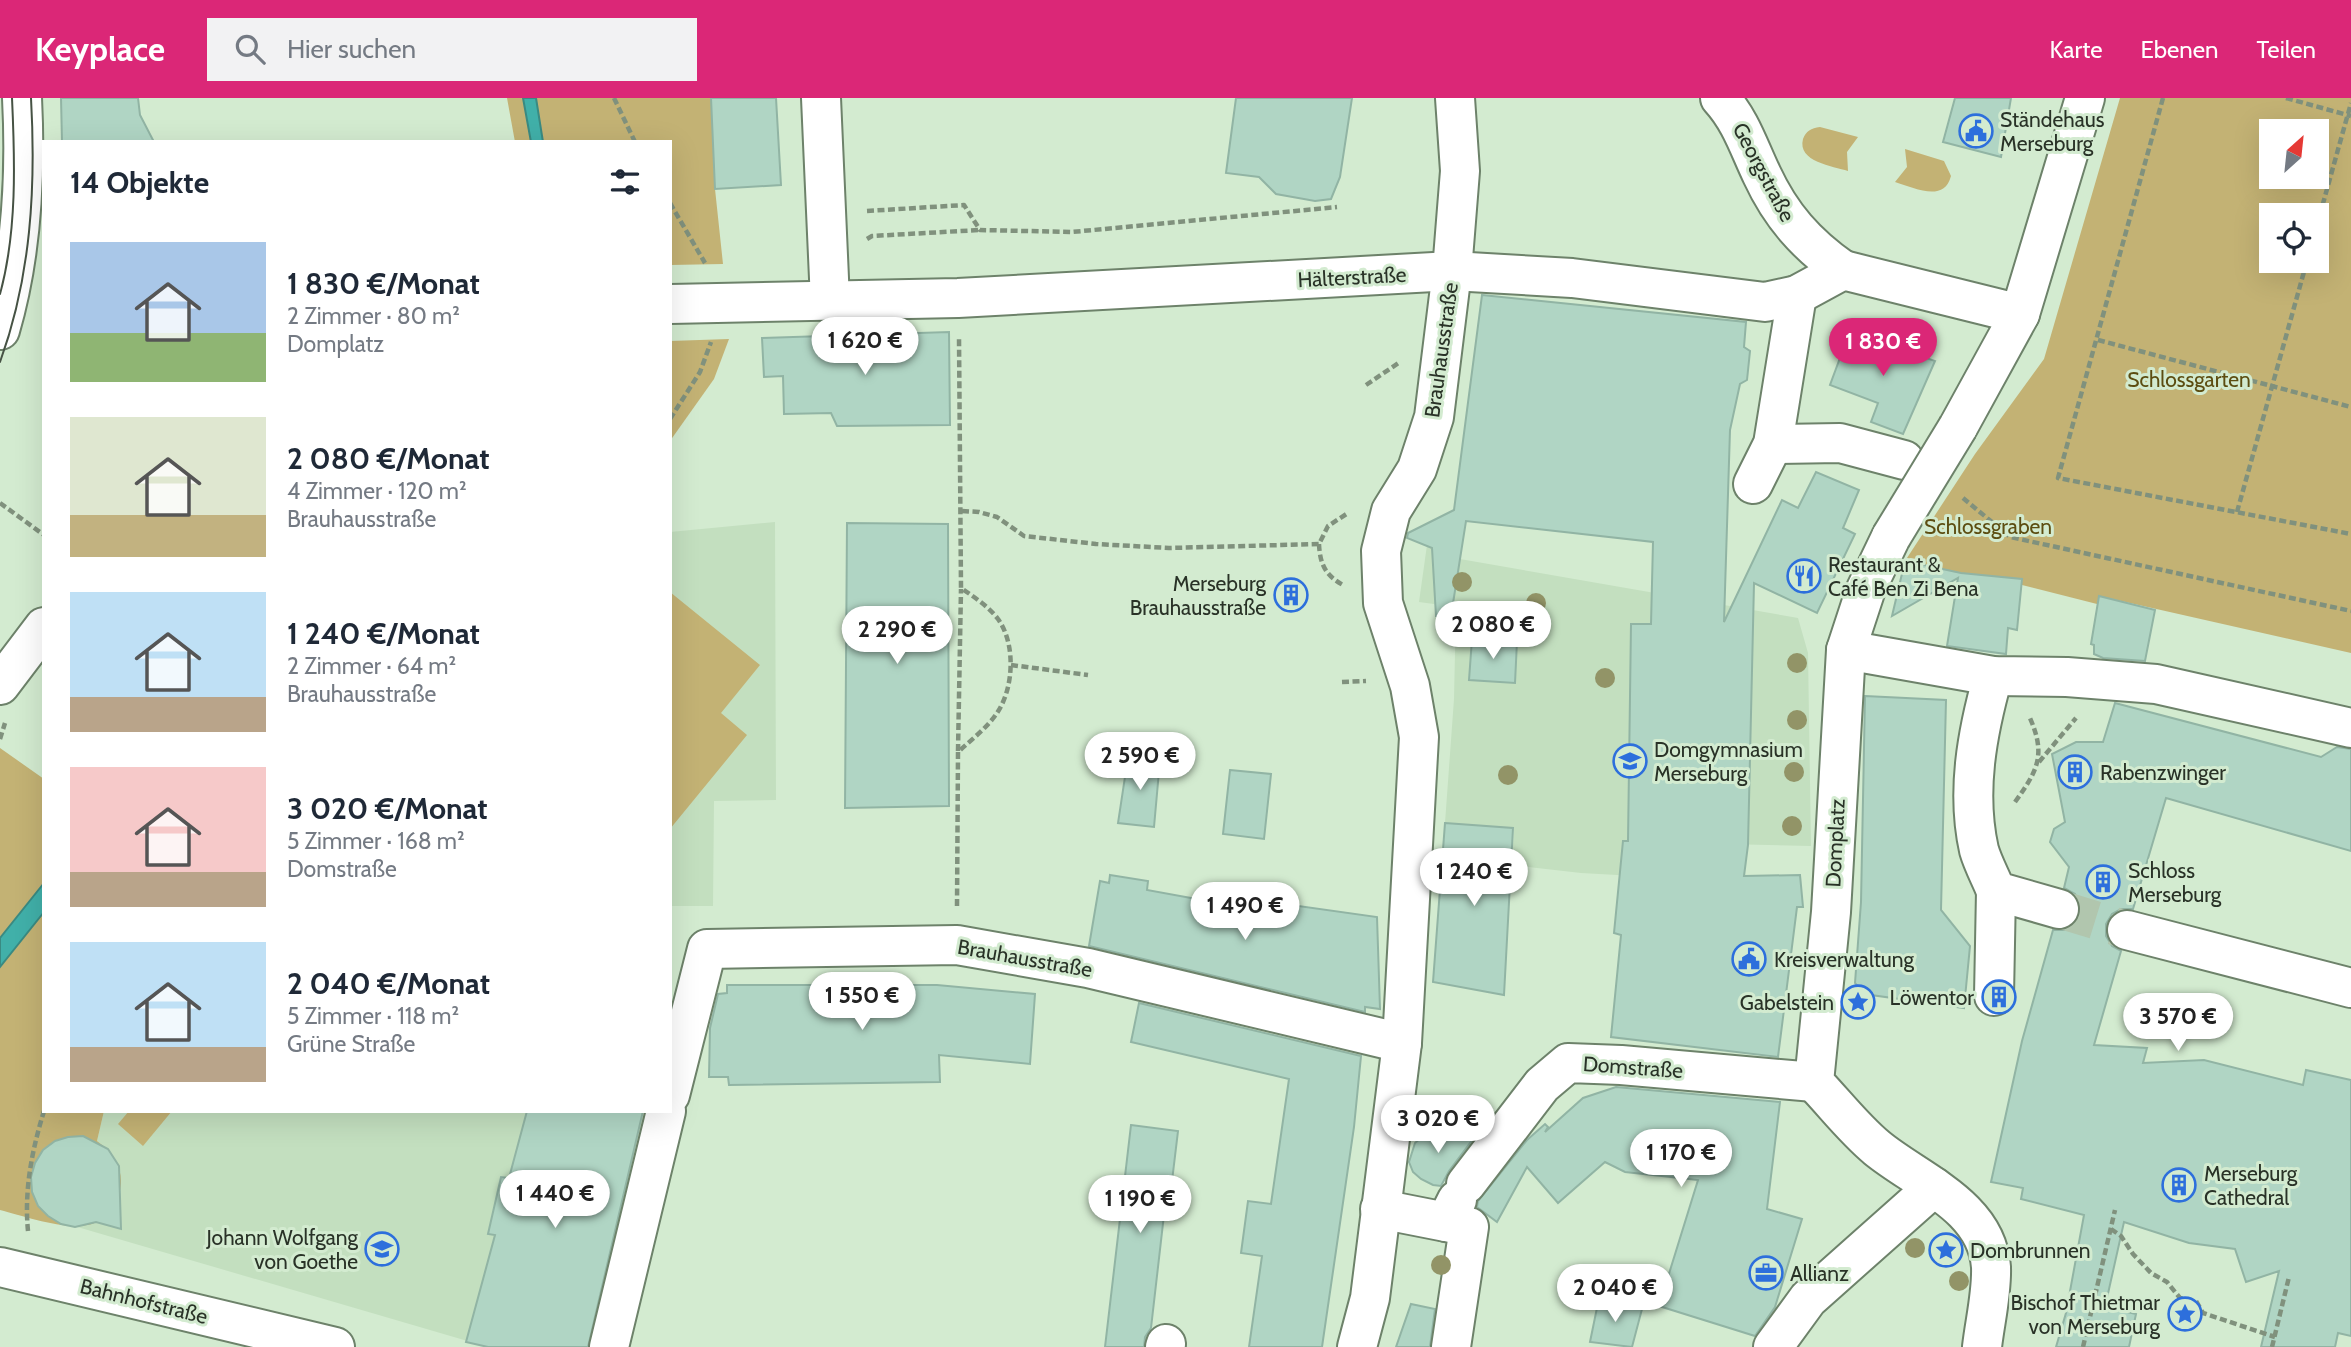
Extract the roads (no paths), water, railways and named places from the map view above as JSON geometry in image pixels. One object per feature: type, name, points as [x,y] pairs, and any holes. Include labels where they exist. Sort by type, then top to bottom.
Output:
[{"type":"street","points":[[0,330],[11,292],[31,254],[23,164],[22,98]]},
{"type":"street","points":[[821,98],[829,285]]},
{"type":"street","name":"Brauhausstraße","points":[[1380,1209],[1402,1043],[1419,737],[1410,685],[1381,590],[1381,551],[1391,511],[1417,469],[1434,417],[1452,271],[1460,171],[1455,98]]},
{"type":"street","name":"Georgstraße","points":[[1720,98],[1748,138],[1762,175],[1790,225],[1814,250],[1843,270]]},
{"type":"street","name":"Domplatz","points":[[1814,1082],[1830,912],[1846,650],[1866,589],[1891,537],[1958,427],[2020,314],[2085,98]]},
{"type":"street","points":[[1843,270],[2020,314]]},
{"type":"street","name":"Hälterstraße","points":[[672,304],[724,305],[829,285],[958,298],[1452,271],[1572,278],[1765,302],[1797,295],[1843,270]]},
{"type":"street","points":[[1753,484],[1773,444],[1797,295]]},
{"type":"street","points":[[1773,444],[1840,443],[1904,460]]},
{"type":"street","points":[[0,685],[42,630]]},
{"type":"street","points":[[1846,650],[1993,677],[2067,677],[2156,684],[2351,728]]},
{"type":"street","points":[[1993,677],[1984,708],[1973,775],[1980,851],[1996,891],[1994,996]]},
{"type":"street","points":[[1996,891],[2059,909]]},
{"type":"street","points":[[2127,930],[2351,988]]},
{"type":"street","name":"Brauhausstraße","points":[[672,1087],[707,949],[957,945],[1088,968],[1402,1043]]},
{"type":"street","name":"Domstraße","points":[[1457,1200],[1542,1084],[1568,1063],[1814,1082]]},
{"type":"street","points":[[1814,1082],[1877,1147],[1934,1187],[1969,1216],[1983,1239],[1991,1267],[1983,1343]]},
{"type":"street","points":[[608,1347],[666,1113]]},
{"type":"street","points":[[1773,1347],[1808,1299],[1934,1187]]},
{"type":"street","points":[[1357,1347],[1370,1298],[1380,1209],[1457,1200],[1469,1227],[1451,1347]]},
{"type":"street","name":"Bahnhofstraße","points":[[16,1270],[286,1341],[335,1347]]},
{"type":"water","points":[[523,98],[536,98],[543,140],[531,140]]},
{"type":"water","points":[[42,886],[42,914],[0,967],[0,938]]},
{"type":"tunnel","points":[[2059,909],[2127,930]]},
{"type":"tram line","points":[[0,294],[12,222],[12,98]]},
{"type":"tram line","points":[[0,362],[19,298],[29,232],[33,165],[31,98]]},
{"type":"place","name":"Ständehaus Merseburg","points":[[1976,131]]},
{"type":"place","name":"Restaurant & Café Ben Zi Bena","points":[[1804,576]]},
{"type":"place","name":"Merseburg Brauhausstraße","points":[[1291,595]]},
{"type":"place","name":"Domgymnasium Merseburg","points":[[1630,761]]},
{"type":"place","name":"Rabenzwinger","points":[[2075,772]]},
{"type":"place","name":"Schloss Merseburg","points":[[2103,882]]},
{"type":"place","name":"Kreisverwaltung","points":[[1749,959]]},
{"type":"place","name":"Löwentor","points":[[1999,997]]},
{"type":"place","name":"Gabelstein","points":[[1858,1002]]},
{"type":"place","name":"Merseburg Cathedral","points":[[2179,1185]]},
{"type":"place","name":"Johann Wolfgang von Goethe","points":[[382,1249]]},
{"type":"place","name":"Dombrunnen","points":[[1946,1250]]},
{"type":"place","name":"Allianz","points":[[1766,1273]]},
{"type":"place","name":"Bischof Thietmar von Merseburg","points":[[2185,1314]]},
{"type":"park label","name":"Schlossgarten","points":[[2189,379]]},
{"type":"park label","name":"Schlossgraben","points":[[1988,526]]}]
